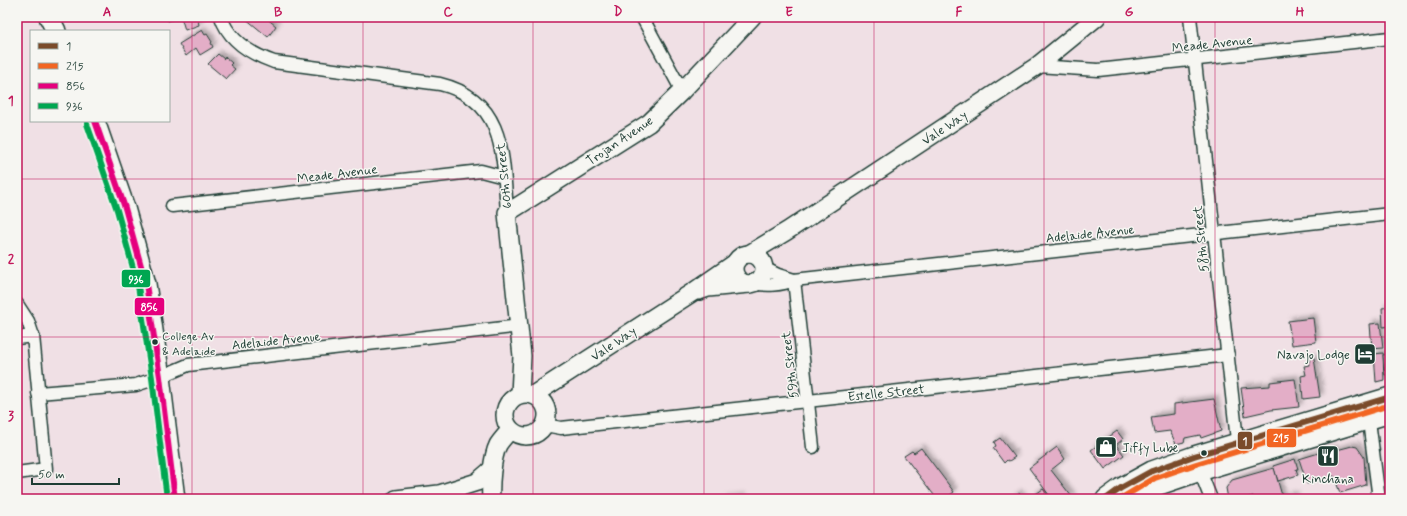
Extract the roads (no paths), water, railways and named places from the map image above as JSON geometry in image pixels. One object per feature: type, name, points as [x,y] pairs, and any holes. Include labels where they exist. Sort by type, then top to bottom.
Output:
[{"type":"main road","points":[[96,122],[125,208],[146,284],[160,377],[175,499]]},
{"type":"main road","points":[[1106,499],[1121,488],[1152,471],[1197,463],[1368,411],[1390,397]]},
{"type":"main road","points":[[1368,411],[1390,413]]},
{"type":"main road","points":[[1134,499],[1197,463]]},
{"type":"street","name":"60th Street","points":[[221,17],[224,27],[240,45],[256,55],[274,62],[440,84],[461,91],[479,104],[493,122],[500,140],[520,326],[522,367],[527,394]]},
{"type":"street","points":[[642,17],[682,91]]},
{"type":"street","name":"Trojan Avenue","points":[[507,213],[649,122],[682,91],[752,17]]},
{"type":"street","name":"Vale Way","points":[[527,394],[693,292],[735,263],[741,256],[749,254],[787,231],[1036,66],[1098,17]]},
{"type":"street","name":"58th Street","points":[[1190,17],[1238,450]]},
{"type":"street","name":"Meade Avenue","points":[[1036,66],[1098,70],[1390,38]]},
{"type":"street","name":"Meade Avenue","points":[[172,206],[481,170],[504,177]]},
{"type":"street","name":"Adelaide Avenue","points":[[751,284],[763,285],[788,283],[794,280],[1390,214]]},
{"type":"street","name":"Vale Way","points":[[693,292],[708,288],[751,284],[762,277],[764,268],[787,231]]},
{"type":"street","points":[[749,254],[758,257],[764,268]]},
{"type":"street","points":[[735,263],[734,268],[737,277],[744,283],[751,284]]},
{"type":"street","name":"Adelaide Avenue","points":[[764,268],[778,275],[794,280]]},
{"type":"street","name":"59th Street","points":[[794,280],[813,447]]},
{"type":"street","points":[[17,304],[28,321],[33,336],[46,469],[17,472]]},
{"type":"street","name":"Adelaide Avenue","points":[[38,393],[136,385],[188,365],[520,326]]},
{"type":"street","points":[[17,338],[33,336]]},
{"type":"street","name":"Estelle Street","points":[[545,425],[561,428],[1228,356]]},
{"type":"street","points":[[527,394],[543,402],[548,413],[545,425],[538,433],[529,437],[518,436],[510,430],[504,420],[505,409],[510,400],[527,394]]},
{"type":"street","points":[[1368,411],[1379,499]]},
{"type":"street","points":[[491,499],[490,490],[492,469],[498,446],[510,430]]},
{"type":"street","points":[[1197,463],[1211,499]]},
{"type":"street","points":[[396,499],[439,494],[477,482],[492,469]]},
{"type":"place","name":"College Av & Adelaide","points":[[155,342]]},
{"type":"place","name":"Navajo Lodge","points":[[1365,354]]},
{"type":"place","name":"Jiffy Lube","points":[[1106,447]]},
{"type":"place","name":"Kinchana","points":[[1328,456]]}]
